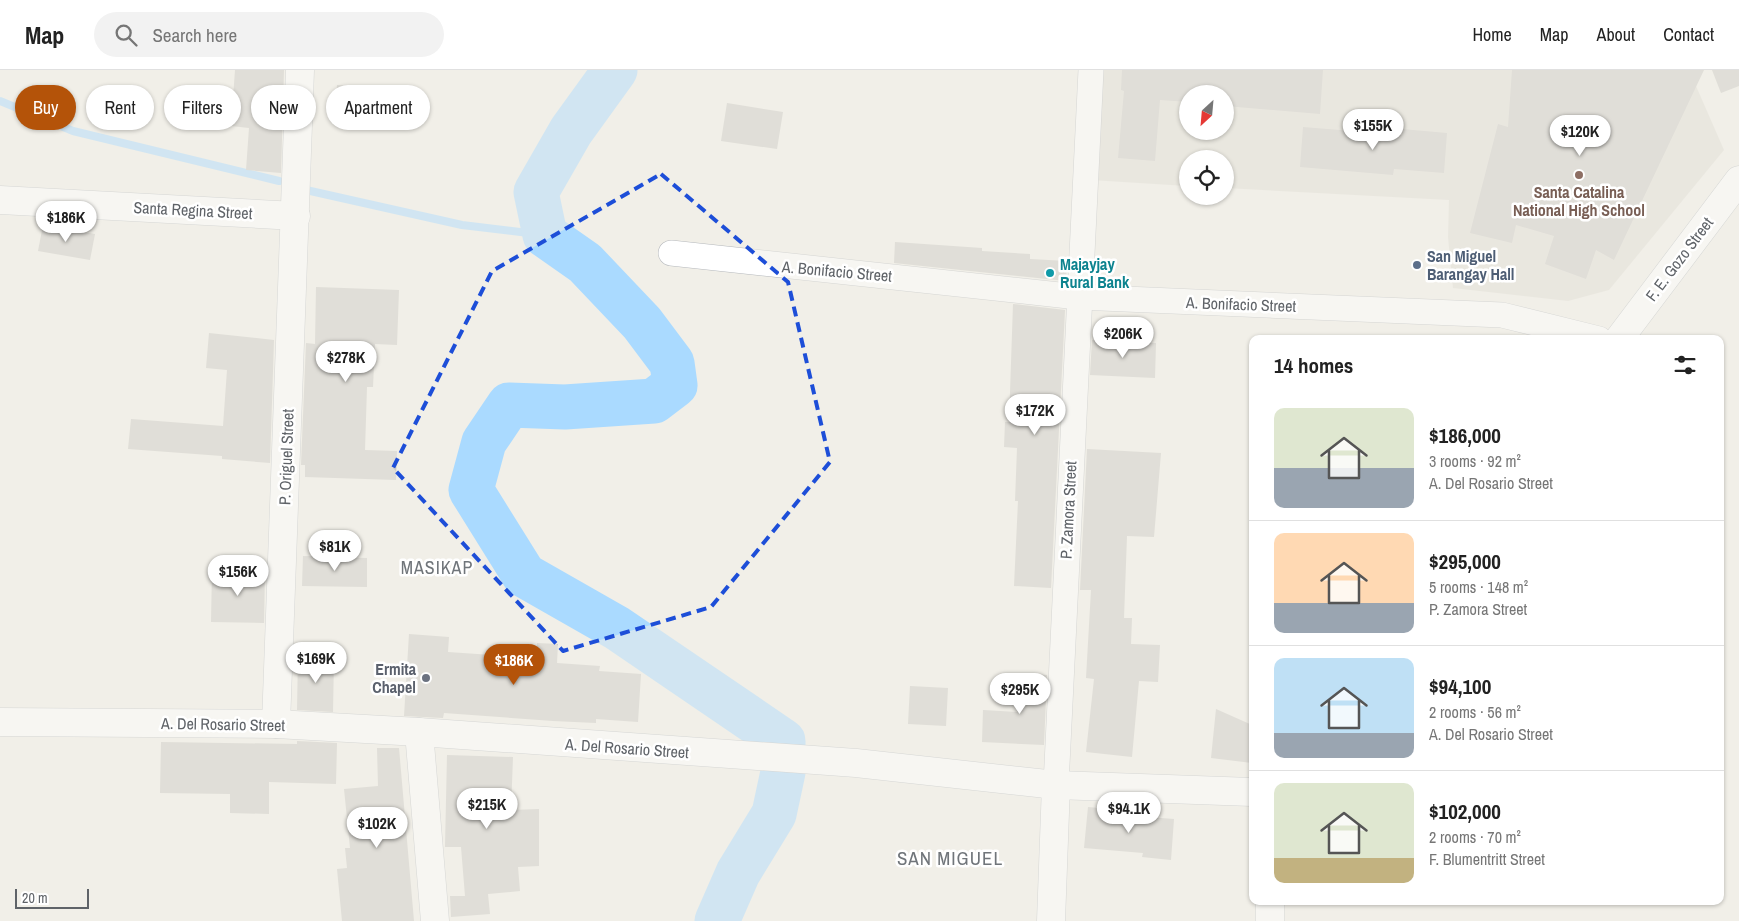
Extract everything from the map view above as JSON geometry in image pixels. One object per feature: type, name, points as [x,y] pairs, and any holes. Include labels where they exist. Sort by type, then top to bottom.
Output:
[{"type":"main road","name":"P. Origuel Street","points":[[276,724],[300,70]]},
{"type":"main road","name":"F. E. Gozo Street","points":[[1622,335],[1739,180]]},
{"type":"main road","name":"Santa Regina Street","points":[[0,200],[296,216]]},
{"type":"main road","name":"A. Del Rosario Street","points":[[0,722],[276,724],[419,732],[678,752],[856,763],[1056,785],[1249,792]]},
{"type":"main road","points":[[419,732],[435,921]]},
{"type":"main road","name":"P. Zamora Street","points":[[1051,921],[1056,785]]},
{"type":"main road","points":[[1270,905],[1270,921]]},
{"type":"street","name":"P. Zamora Street","points":[[1056,785],[1078,297],[1091,70]]},
{"type":"street","name":"A. Bonifacio Street","points":[[671,253],[1078,297],[1502,314],[1583,335]]},
{"type":"highlighted area","points":[[661,174],[788,282],[830,462],[711,607],[563,651],[393,468],[492,271]]},
{"type":"shaded area","points":[[1100,70],[1689,70],[1724,150],[1609,290],[1568,301],[1453,288],[1448,237],[1449,200],[1234,188],[1234,150],[1179,150],[1179,186],[1091,180]]},
{"type":"building","points":[[235,70],[284,70],[284,85],[251,85],[251,130],[282,130],[281,173],[246,170],[249,128],[241,127],[241,85],[234,85]]},
{"type":"building","points":[[1122,70],[1323,70],[1320,114],[1234,107],[1234,85],[1179,85],[1179,101],[1160,100],[1155,161],[1118,158],[1124,91],[1121,90]]},
{"type":"building","name":"Santa Catalina National High School","points":[[1512,70],[1704,70],[1614,260],[1596,250],[1586,279],[1545,264],[1554,236],[1516,225],[1512,243],[1470,233],[1498,124],[1508,127]]},
{"type":"building","points":[[1712,70],[1739,70],[1739,86],[1721,93]]},
{"type":"building","points":[[727,103],[783,112],[777,149],[721,141]]},
{"type":"building","points":[[1303,127],[1402,135],[1402,129],[1447,133],[1444,173],[1394,169],[1393,175],[1300,167]]},
{"type":"building","points":[[43,225],[95,234],[90,260],[38,251]]},
{"type":"building","points":[[895,242],[982,248],[982,251],[1030,254],[1030,259],[1067,261],[1066,281],[894,263]]},
{"type":"building","points":[[316,287],[399,290],[397,345],[375,344],[373,387],[367,387],[365,450],[397,451],[396,480],[305,477],[305,465],[301,465],[306,343],[315,344]]},
{"type":"building","points":[[1013,304],[1065,310],[1051,588],[1014,586],[1018,501],[1015,501],[1017,448],[1004,447],[1005,422],[1009,422]]},
{"type":"building","points":[[209,333],[274,340],[270,463],[222,459],[222,456],[128,449],[131,419],[223,426],[227,370],[206,368]]},
{"type":"building","points":[[1092,340],[1156,343],[1155,378],[1090,375]]},
{"type":"building","points":[[1087,449],[1161,453],[1154,537],[1127,536],[1124,618],[1132,618],[1131,644],[1160,645],[1158,682],[1139,681],[1132,757],[1086,752],[1094,679],[1086,678],[1091,590],[1080,590]]},
{"type":"building","points":[[303,556],[367,558],[367,587],[302,586]]},
{"type":"building","points":[[212,571],[265,572],[264,623],[211,622]]},
{"type":"building","points":[[409,634],[449,637],[448,652],[536,658],[537,643],[558,644],[557,663],[600,666],[599,671],[641,674],[638,722],[596,719],[596,723],[444,713],[443,718],[404,716]]},
{"type":"building","points":[[298,657],[334,658],[333,712],[297,710]]},
{"type":"building","points":[[1019,673],[1047,675],[1044,745],[982,742],[983,710],[1017,712]]},
{"type":"building","points":[[910,686],[948,688],[946,726],[908,724]]},
{"type":"building","points":[[1216,709],[1249,724],[1249,763],[1211,758]]},
{"type":"building","points":[[297,741],[337,743],[336,784],[269,782],[269,814],[230,813],[230,794],[160,793],[161,742],[297,744]]},
{"type":"building","points":[[377,748],[399,748],[414,921],[342,921],[337,869],[347,868],[345,848],[350,848],[344,789],[378,786]]},
{"type":"building","points":[[447,755],[513,757],[511,810],[539,809],[539,866],[518,867],[520,891],[488,894],[490,914],[451,917],[450,896],[465,896],[461,847],[445,847]]},
{"type":"building","points":[[1088,807],[1110,809],[1110,814],[1174,819],[1171,860],[1142,857],[1143,853],[1084,848]]},
{"type":"waterway","points":[[615,70],[571,131],[536,192],[545,235],[585,263],[642,323],[672,363],[675,385],[654,401],[565,407],[509,405],[484,442],[471,490],[524,575],[617,628],[783,741],[783,772],[774,814],[738,873],[717,921]]},
{"type":"waterway","points":[[0,101],[73,131],[279,181]]},
{"type":"waterway","points":[[306,190],[462,225],[545,235]]},
{"type":"place","name":"Santa Catalina National High School","points":[[1579,175]]},
{"type":"place","name":"San Miguel Barangay Hall","points":[[1417,265]]},
{"type":"place","name":"Majayjay Rural Bank","points":[[1050,273]]},
{"type":"place","name":"Ermita Chapel","points":[[426,678]]},
{"type":"district","name":"MASIKAP","points":[[437,568]]},
{"type":"district","name":"SAN MIGUEL","points":[[950,858]]}]
